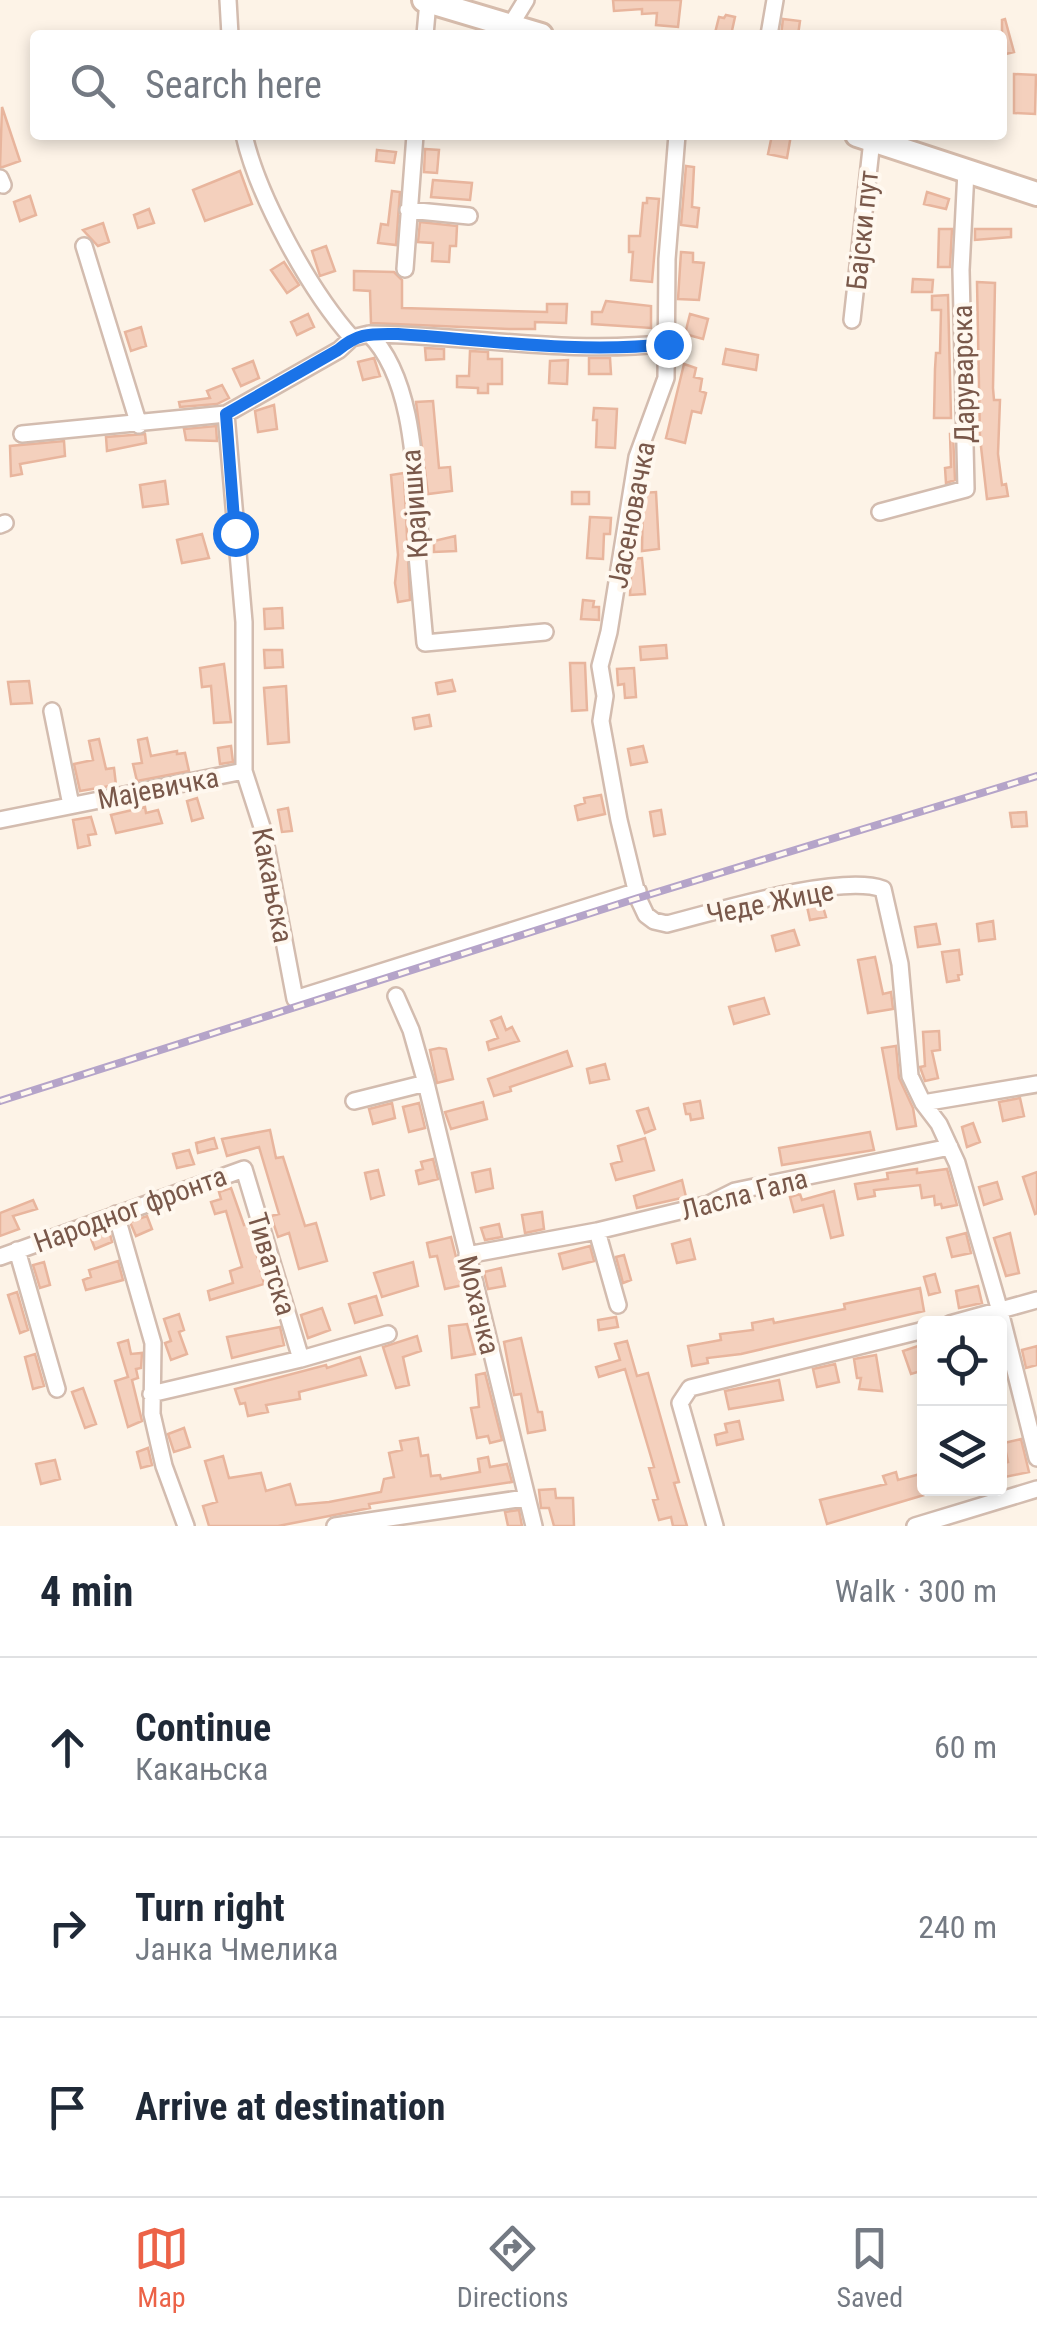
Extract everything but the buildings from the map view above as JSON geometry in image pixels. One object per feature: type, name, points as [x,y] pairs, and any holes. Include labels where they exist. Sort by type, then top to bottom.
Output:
[{"type":"street","points":[[228,0],[230,30]]},
{"type":"street","points":[[770,30],[776,0]]},
{"type":"street","points":[[425,30],[426,1],[524,30]]},
{"type":"street","points":[[526,2],[527,30]]},
{"type":"street","points":[[246,140],[273,212],[303,268],[352,338]]},
{"type":"street","points":[[405,269],[415,140]]},
{"type":"street","name":"Јасеновачка","points":[[638,891],[619,820],[601,721],[605,696],[600,666],[610,632],[637,457],[666,378],[667,259],[677,140]]},
{"type":"street","name":"Бајски пут","points":[[852,320],[864,140]]},
{"type":"street","name":"Бајски пут","points":[[870,140],[1037,194]]},
{"type":"street","name":"Даруварска","points":[[880,512],[966,490],[961,270],[966,171]]},
{"type":"street","points":[[408,210],[469,216]]},
{"type":"street","points":[[84,246],[138,425]]},
{"type":"street","points":[[22,434],[226,414],[338,350],[352,338],[369,334],[580,347],[668,344]]},
{"type":"street","name":"Крајишка","points":[[369,334],[382,347],[406,410],[420,538],[417,554],[425,643],[466,646],[545,632]]},
{"type":"street","name":"Какањска","points":[[226,414],[244,622],[244,771],[263,830],[295,999],[638,891]]},
{"type":"street","name":"Мајевичка","points":[[52,712],[71,805]]},
{"type":"street","name":"Мајевичка","points":[[0,820],[244,771]]},
{"type":"street","name":"Чеде Жице","points":[[638,891],[646,915],[667,924],[790,893],[868,884],[882,890],[900,964],[910,1076],[950,1147],[1000,1311],[1037,1458]]},
{"type":"street","name":"Мохачка","points":[[396,996],[411,1030],[426,1083],[524,1498],[534,1526]]},
{"type":"street","points":[[354,1101],[426,1083]]},
{"type":"street","points":[[923,1104],[1037,1084]]},
{"type":"street","name":"Ласла Гала","points":[[466,1255],[597,1231],[709,1204],[735,1191],[950,1147]]},
{"type":"street","name":"Народног фронта","points":[[0,1258],[244,1169]]},
{"type":"street","name":"Тиватска","points":[[244,1169],[302,1360]]},
{"type":"street","points":[[116,1214],[153,1343],[150,1394],[164,1466],[186,1526]]},
{"type":"street","points":[[597,1231],[618,1305]]},
{"type":"street","name":"Народног фронта","points":[[17,1250],[56,1390]]},
{"type":"street","points":[[981,1316],[1037,1300]]},
{"type":"street","points":[[715,1526],[680,1403],[683,1394],[690,1388],[917,1332]]},
{"type":"street","points":[[150,1394],[302,1360],[388,1334]]},
{"type":"street","points":[[915,1526],[1037,1489]]},
{"type":"street","points":[[335,1526],[524,1498]]},
{"type":"railway","points":[[0,1101],[1037,776]]},
{"type":"route","points":[[235,533],[226,414],[338,350],[352,338],[398,334],[580,347],[668,344]]}]
